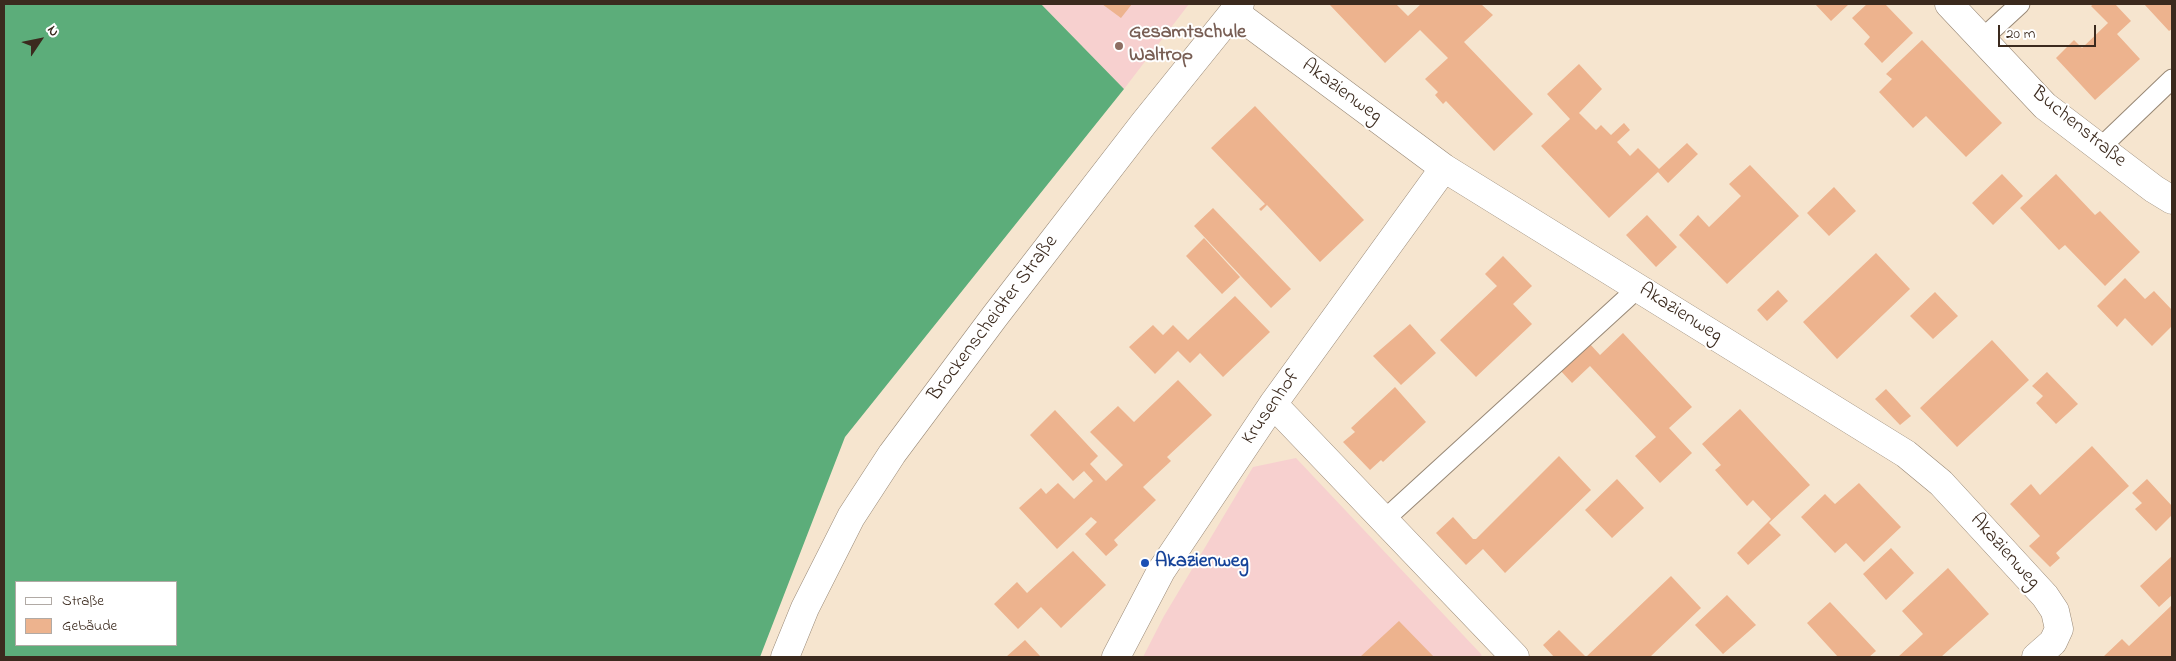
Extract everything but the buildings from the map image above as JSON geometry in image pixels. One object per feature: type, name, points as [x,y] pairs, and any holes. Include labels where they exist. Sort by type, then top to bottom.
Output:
[{"type":"street","name":"Buchenstraße","points":[[1949,4],[2045,106],[2154,189],[2172,200]]},
{"type":"street","name":"Akazienweg","points":[[1237,8],[1444,168],[1906,454],[1941,483],[2045,596],[2055,611],[2058,629],[2053,642],[2036,657]]},
{"type":"street","name":"Brockenscheidter Straße","points":[[785,657],[805,608],[851,517],[892,454],[1012,293],[1144,123],[1237,8]]},
{"type":"street","name":"Krusenhof","points":[[1116,657],[1160,571],[1274,404],[1444,168]]},
{"type":"street","points":[[1274,404],[1515,657]]},
{"type":"lane","points":[[1982,39],[2020,4]]},
{"type":"lane","points":[[2100,148],[2172,80]]},
{"type":"lane","points":[[1384,520],[1638,288]]},
{"type":"shaded area","name":"Gesamtschule Waltrop","points":[[1041,4],[1189,4],[1124,89]]},
{"type":"shaded area","points":[[1296,458],[1482,657],[1143,657],[1164,616],[1253,467]]},
{"type":"green space","points":[[4,4],[1041,4],[1124,89],[845,437],[760,657],[4,657]]},
{"type":"place","name":"Gesamtschule Waltrop","points":[[1119,46]]},
{"type":"place","name":"Akazienweg","points":[[1145,563]]}]
